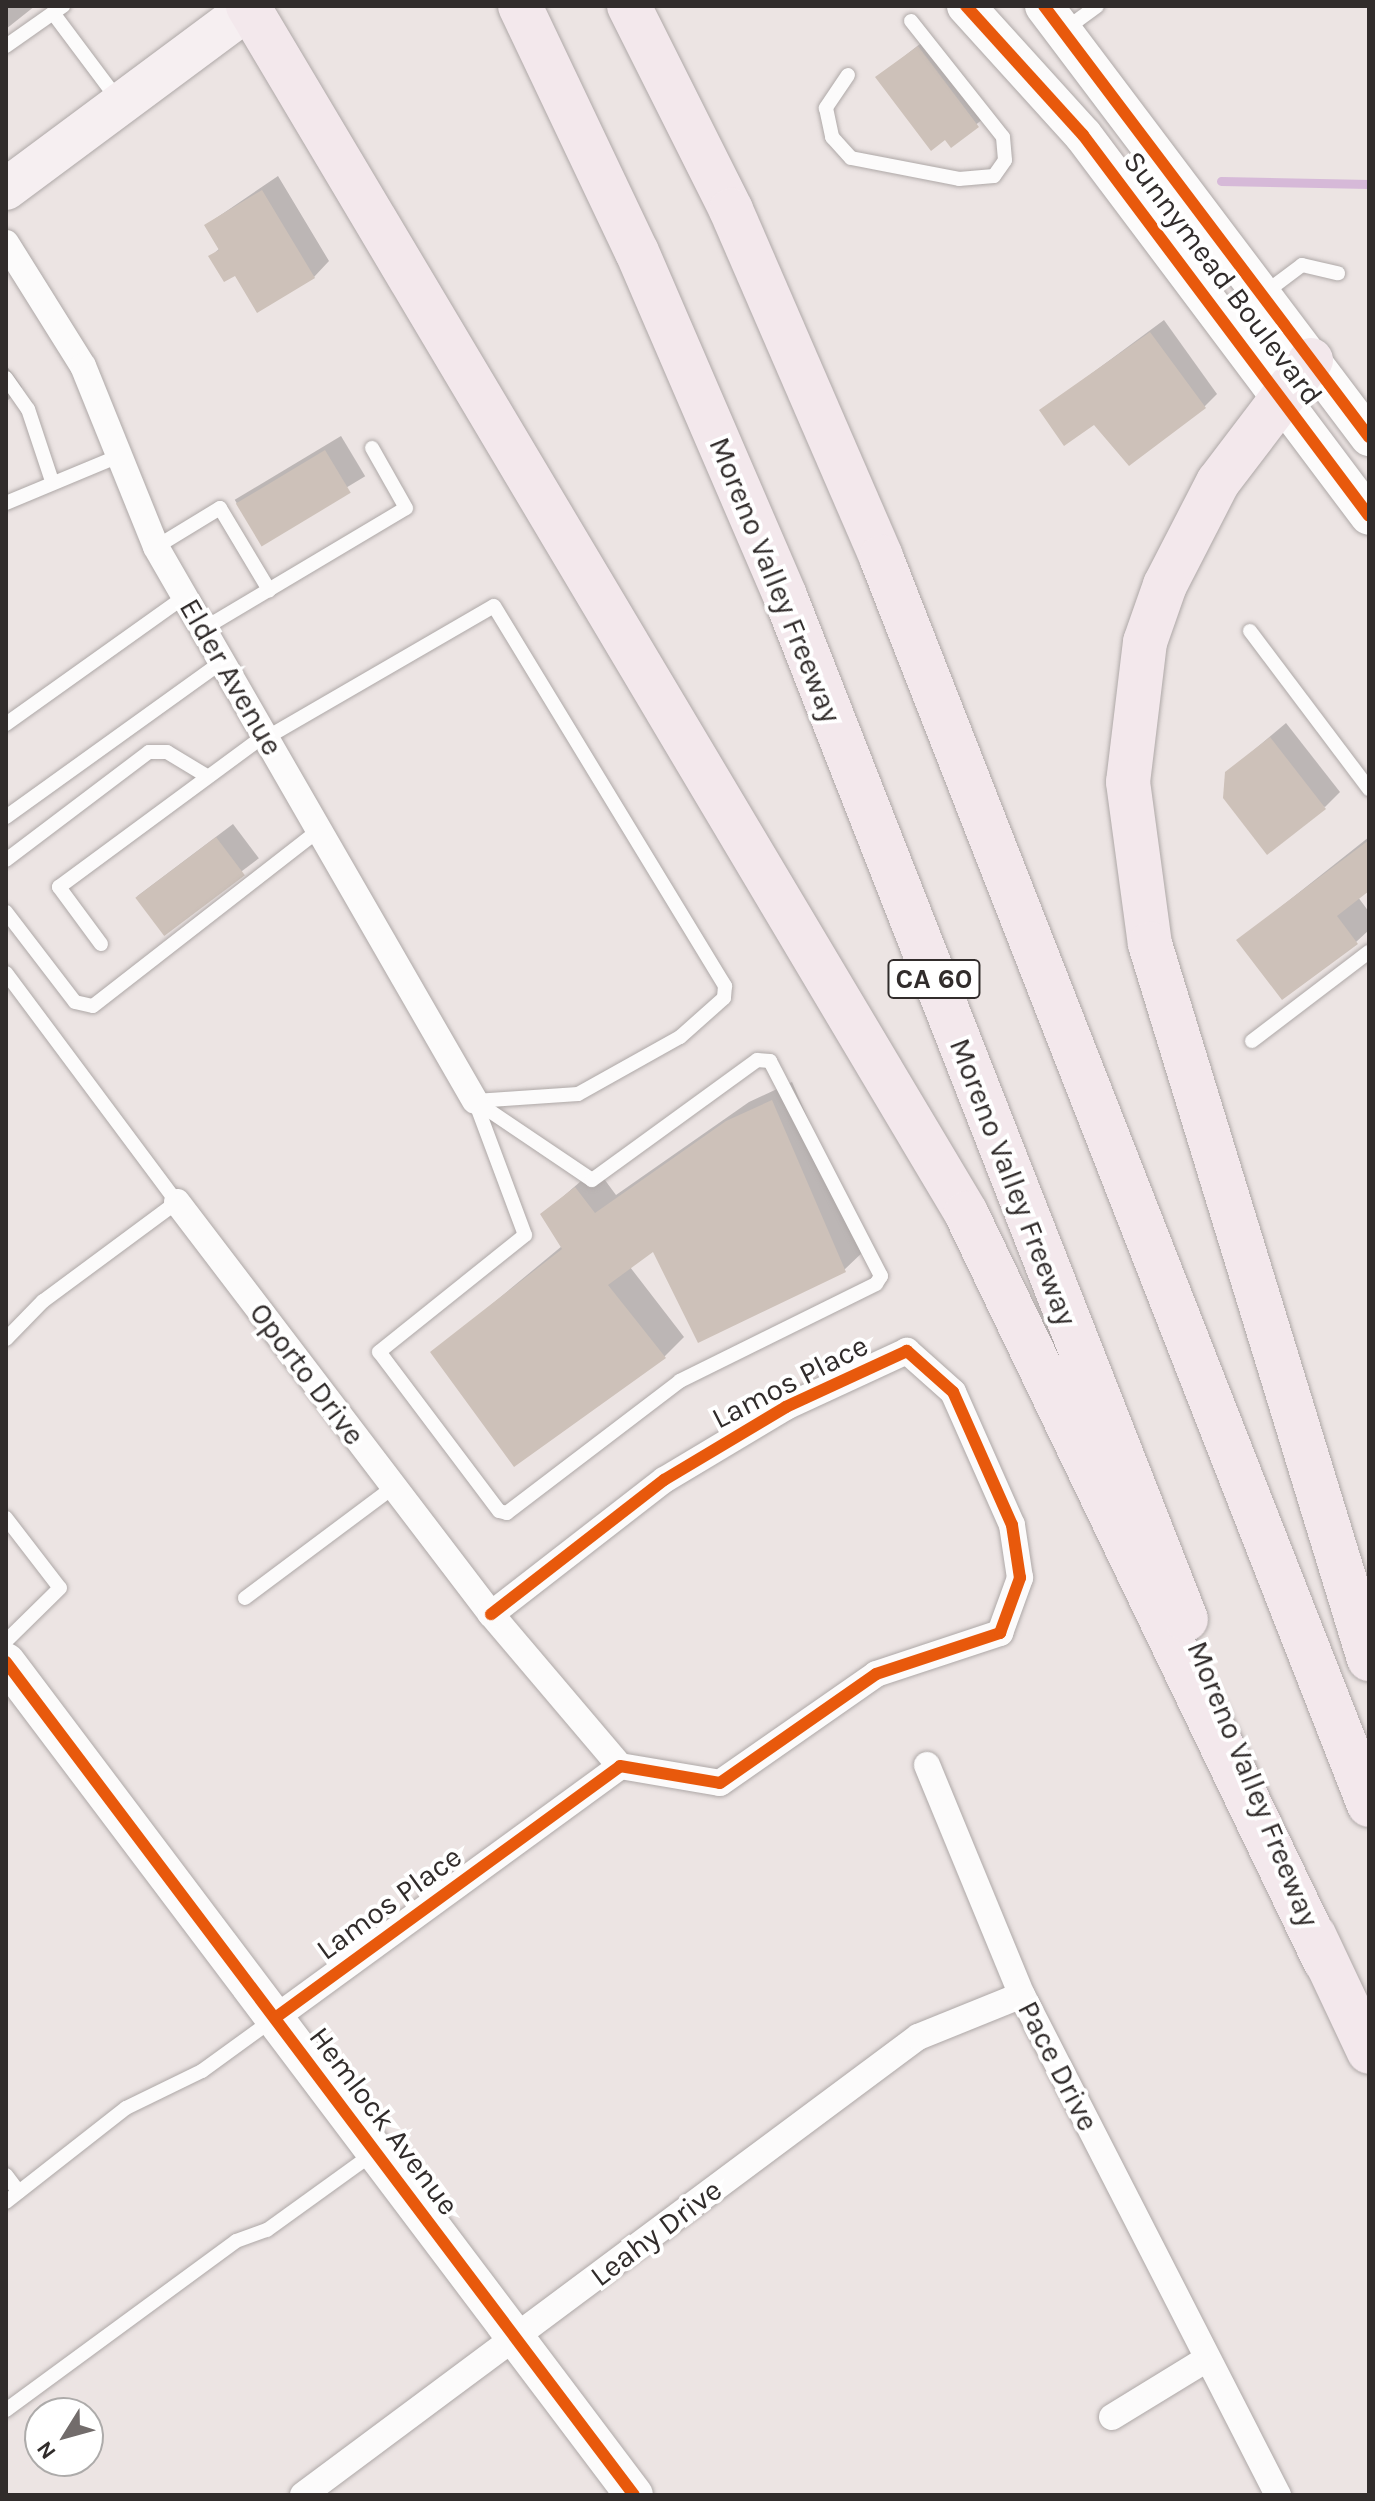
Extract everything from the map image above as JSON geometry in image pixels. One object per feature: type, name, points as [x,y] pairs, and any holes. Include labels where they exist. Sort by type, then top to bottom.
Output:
[{"type":"highway","points":[[249,6],[966,1213],[1325,1961]]},
{"type":"highway","name":"Moreno Valley Freeway","points":[[520,6],[637,252],[785,596],[1325,1961],[1369,2052]]},
{"type":"highway","points":[[629,6],[731,210],[881,557],[1369,1805]]},
{"type":"highway","points":[[1311,360],[1218,482],[1165,585],[1145,642],[1128,782],[1150,944],[1369,1659]]},
{"type":"main road","points":[[6,189],[249,6]]},
{"type":"main road","name":"Sunnymead Boulevard","points":[[966,6],[1083,135],[1369,516]]},
{"type":"main road","name":"Sunnymead Boulevard","points":[[1054,18],[1369,437]]},
{"type":"main road","name":"Hemlock Avenue","points":[[6,1662],[634,2495]]},
{"type":"street","name":"Elder Avenue","points":[[6,243],[83,366],[156,547],[475,1101]]},
{"type":"street","name":"Oporto Drive","points":[[177,1202],[392,1488],[491,1614],[620,1766]]},
{"type":"street","name":"Lamos Place","points":[[275,2018],[620,1766],[720,1783],[876,1674],[1000,1633],[1020,1578],[1012,1525],[953,1392],[907,1351],[786,1407],[664,1480],[491,1614]]},
{"type":"street","name":"Pace Drive","points":[[927,1765],[1022,1995],[1205,2360],[1278,2495]]},
{"type":"street","name":"Leahy Drive","points":[[303,2495],[918,2037],[1022,1995]]},
{"type":"street","points":[[1112,2417],[1205,2360]]},
{"type":"lane","points":[[1054,18],[1097,6]]},
{"type":"lane","points":[[6,46],[58,10],[120,104]]},
{"type":"lane","points":[[848,75],[826,108],[839,150],[959,179],[994,176],[1005,160],[1003,137],[911,21]]},
{"type":"lane","points":[[1262,295],[1302,265],[1338,273]]},
{"type":"lane","points":[[6,378],[28,409],[52,481]]},
{"type":"lane","points":[[203,629],[406,508],[372,448]]},
{"type":"lane","points":[[6,503],[52,481],[119,456]]},
{"type":"lane","points":[[156,547],[220,508],[269,590]]},
{"type":"lane","points":[[6,724],[184,597]]},
{"type":"lane","points":[[101,944],[59,887],[205,775],[265,737],[494,606],[725,986],[724,998],[680,1037],[578,1094],[475,1101]]},
{"type":"lane","points":[[1250,631],[1369,789]]},
{"type":"lane","points":[[6,817],[222,662]]},
{"type":"lane","points":[[6,860],[149,752],[167,752],[205,775]]},
{"type":"lane","points":[[6,912],[75,1002],[93,1006],[319,830]]},
{"type":"lane","points":[[1252,1041],[1369,952]]},
{"type":"lane","name":"Oporto Drive","points":[[6,973],[177,1202]]},
{"type":"lane","points":[[757,1060],[770,1061],[881,1276],[680,1381],[507,1513],[499,1511],[379,1352],[525,1235],[475,1101],[592,1180],[757,1060]]},
{"type":"lane","points":[[6,1339],[43,1301],[177,1202]]},
{"type":"lane","points":[[245,1598],[392,1488]]},
{"type":"lane","points":[[6,1518],[60,1588],[6,1641]]},
{"type":"lane","points":[[6,2202],[126,2108],[202,2071],[275,2018]]},
{"type":"lane","points":[[6,2410],[236,2241],[267,2230],[375,2151]]},
{"type":"lane","points":[[6,2175],[19,2192]]},
{"type":"building","points":[[918,46],[979,127],[951,148],[945,140],[931,151],[875,77]]},
{"type":"building","points":[[262,190],[315,278],[257,313],[235,276],[224,282],[208,256],[219,250],[204,225]]},
{"type":"building","points":[[1150,332],[1206,408],[1129,466],[1094,425],[1064,446],[1039,410]]},
{"type":"building","points":[[325,450],[351,493],[262,546],[236,504]]},
{"type":"building","points":[[1270,737],[1326,809],[1267,855],[1223,798],[1225,772]]},
{"type":"building","points":[[216,837],[245,875],[164,936],[135,898]]},
{"type":"building","points":[[1369,840],[1369,891],[1337,916],[1358,944],[1282,1000],[1236,940]]},
{"type":"building","points":[[772,1100],[846,1272],[698,1343],[653,1252],[608,1285],[666,1358],[514,1467],[430,1352],[562,1249],[540,1214],[575,1187],[595,1213],[726,1121]]},
{"type":"waterway","points":[[1221,181],[1369,184]]},
{"type":"cycle path","points":[[966,6],[1083,135],[1369,516]]},
{"type":"cycle path","points":[[1044,6],[1369,437]]},
{"type":"cycle path","points":[[275,2018],[620,1766],[720,1783],[876,1674],[1000,1633],[1020,1578],[1012,1525],[953,1392],[907,1351],[786,1407],[664,1480],[491,1614]]},
{"type":"cycle path","points":[[6,1662],[634,2495]]}]
